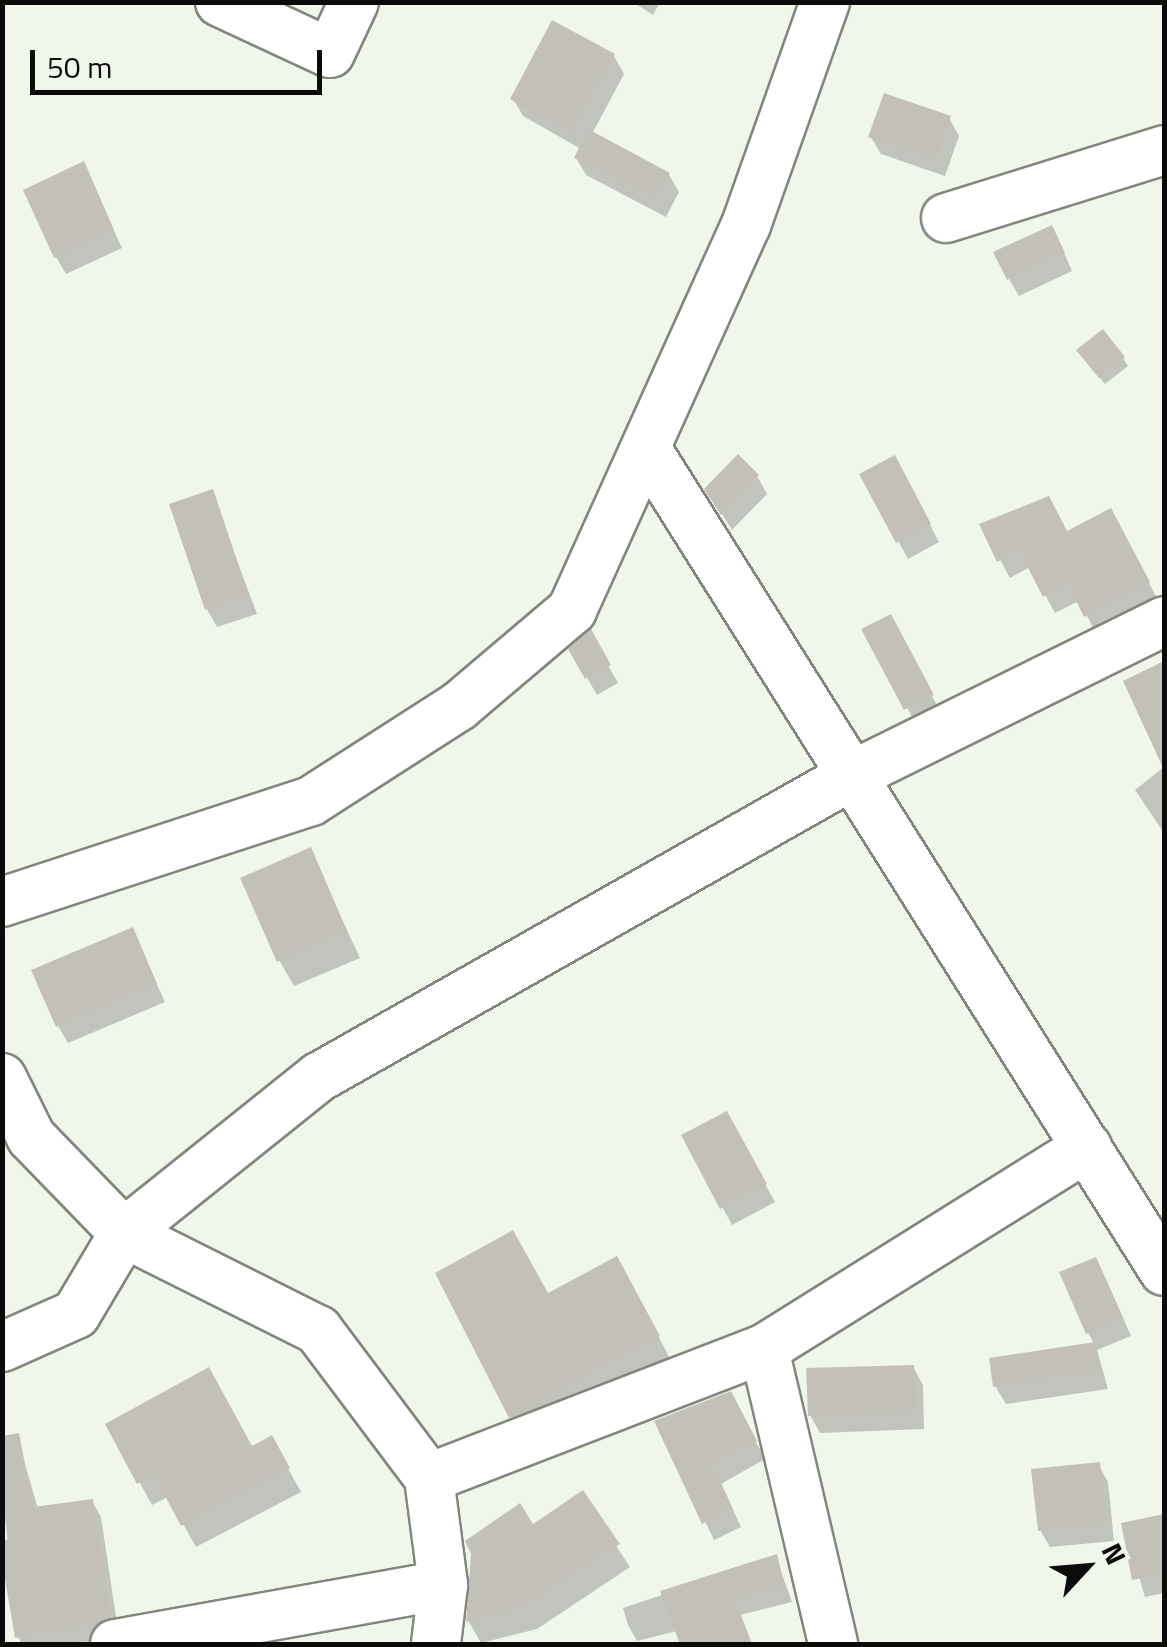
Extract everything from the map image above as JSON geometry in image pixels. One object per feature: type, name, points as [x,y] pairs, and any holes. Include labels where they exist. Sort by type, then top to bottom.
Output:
[{"type":"street","points":[[220,2],[330,53],[354,2]]},
{"type":"street","points":[[2,902],[311,802],[459,706],[572,610],[746,225],[825,2]]},
{"type":"street","points":[[946,218],[1164,150]]},
{"type":"street","points":[[646,450],[1164,1271]]},
{"type":"street","points":[[2,1348],[76,1314],[124,1233],[318,1077],[851,776],[1164,621]]},
{"type":"street","points":[[2,1078],[31,1137],[124,1233],[318,1330],[429,1478],[443,1585],[436,1644]]},
{"type":"street","points":[[429,1478],[764,1349],[1087,1146]]},
{"type":"street","points":[[764,1349],[833,1644]]},
{"type":"street","points":[[114,1644],[443,1585]]},
{"type":"building","points":[[552,20],[615,54],[573,134],[510,99]]},
{"type":"building","points":[[884,93],[951,116],[936,160],[868,137]]},
{"type":"building","points":[[588,129],[670,173],[656,201],[574,158]]},
{"type":"building","points":[[84,161],[114,230],[54,258],[23,190]]},
{"type":"building","points":[[1052,225],[1065,253],[1007,280],[993,252]]},
{"type":"building","points":[[1103,329],[1125,357],[1099,378],[1076,350]]},
{"type":"building","points":[[738,454],[759,475],[721,515],[704,489]]},
{"type":"building","points":[[895,455],[931,524],[896,543],[859,474]]},
{"type":"building","points":[[213,489],[249,596],[205,610],[169,504]]},
{"type":"building","points":[[1049,496],[1067,531],[1111,508],[1150,582],[1084,617],[1068,584],[1043,597],[1019,550],[997,562],[979,524]]},
{"type":"building","points":[[891,614],[934,695],[904,710],[861,629]]},
{"type":"building","points":[[591,629],[611,665],[585,679],[568,649]]},
{"type":"building","points":[[1164,661],[1164,770],[1123,681]]},
{"type":"building","points":[[311,847],[347,931],[277,962],[240,878]]},
{"type":"building","points":[[133,927],[157,984],[56,1027],[31,970]]},
{"type":"building","points":[[727,1111],[767,1184],[720,1209],[681,1135]]},
{"type":"building","points":[[513,1230],[548,1293],[617,1256],[660,1336],[509,1418],[435,1273]]},
{"type":"building","points":[[1096,1257],[1123,1318],[1086,1334],[1059,1272]]},
{"type":"building","points":[[1095,1342],[1100,1372],[993,1387],[989,1358]]},
{"type":"building","points":[[914,1365],[916,1412],[808,1416],[806,1368]]},
{"type":"building","points":[[209,1367],[252,1446],[272,1435],[290,1468],[181,1526],[154,1475],[137,1484],[105,1424]]},
{"type":"building","points":[[731,1391],[757,1441],[713,1465],[733,1509],[702,1524],[654,1421]]},
{"type":"building","points":[[19,1433],[33,1507],[93,1499],[110,1614],[97,1616],[96,1625],[15,1638],[2,1561],[2,1541],[9,1539],[2,1436]]},
{"type":"building","points":[[1100,1462],[1106,1524],[1038,1531],[1031,1469]]},
{"type":"building","points":[[583,1490],[620,1544],[524,1608],[466,1622],[471,1554],[465,1541],[520,1503],[533,1524]]},
{"type":"building","points":[[1164,1514],[1164,1574],[1132,1580],[1121,1523]]},
{"type":"building","points":[[777,1554],[785,1587],[735,1599],[752,1644],[680,1644],[660,1591]]}]
